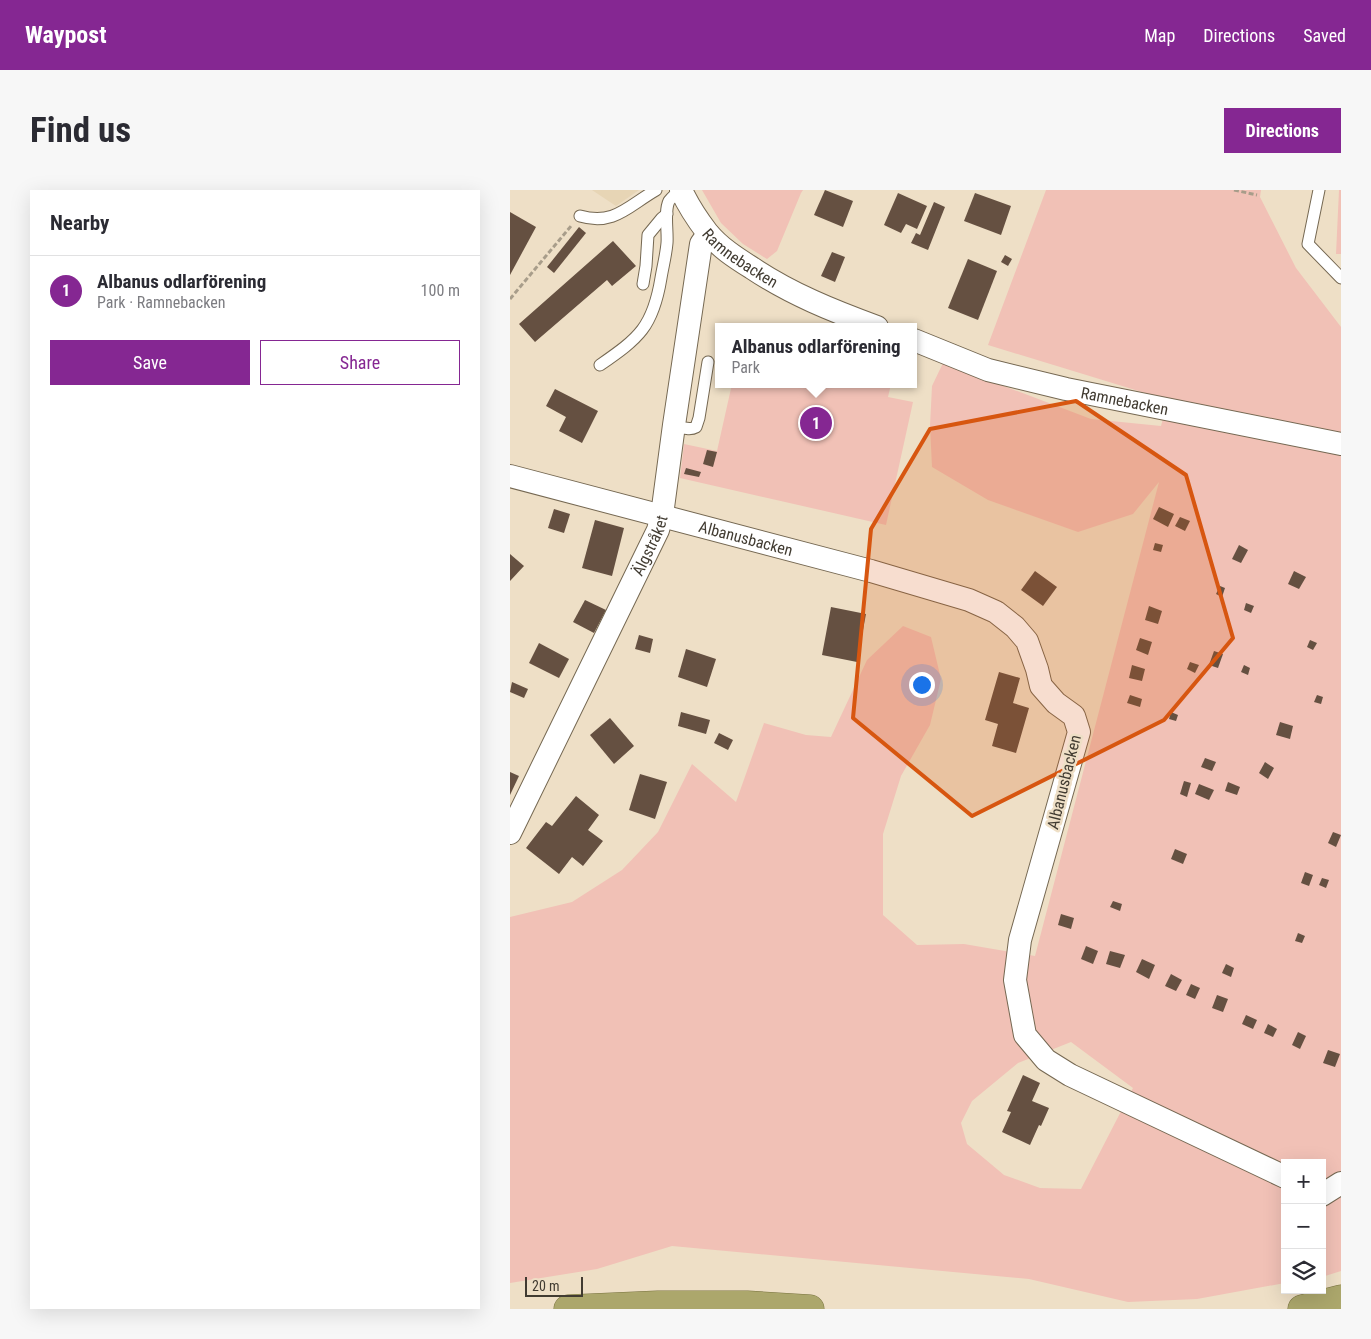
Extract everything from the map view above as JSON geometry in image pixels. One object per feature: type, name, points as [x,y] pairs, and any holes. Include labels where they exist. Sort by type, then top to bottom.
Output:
[{"type":"highway","points":[[1302,1309],[1341,1299]]},
{"type":"highway","points":[[568,1309],[658,1305],[747,1305],[810,1309]]},
{"type":"street","name":"Ramnebacken","points":[[680,190],[708,234],[736,258],[778,285],[830,310],[866,323]]},
{"type":"street","name":"Älgstråket","points":[[510,833],[654,538],[662,515],[701,244],[708,234]]},
{"type":"street","name":"Ramnebacken","points":[[917,341],[988,370],[1066,389],[1341,444]]},
{"type":"street","name":"Albanusbacken","points":[[510,476],[874,571],[969,600],[996,612],[1015,627],[1027,641],[1042,686],[1056,703],[1074,716],[1078,732],[1020,940],[1015,980],[1025,1035],[1046,1060],[1070,1075],[1281,1176]]},
{"type":"street","points":[[1326,1192],[1341,1183]]},
{"type":"lane","points":[[580,216],[601,220],[610,218],[620,214],[656,190]]},
{"type":"lane","points":[[600,365],[629,345],[651,318],[656,305],[667,244],[669,201],[680,190]]},
{"type":"lane","points":[[1319,190],[1308,244],[1341,278]]},
{"type":"lane","points":[[643,284],[648,235],[667,214]]},
{"type":"lane","points":[[674,425],[686,429],[696,427],[708,362]]},
{"type":"path","points":[[1234,190],[1257,195]]},
{"type":"path","points":[[510,299],[580,216]]},
{"type":"highlighted area","points":[[1076,401],[1186,475],[1233,638],[1164,720],[972,816],[853,718],[871,529],[930,429]]},
{"type":"shaded area","points":[[592,190],[639,190],[616,206]]},
{"type":"shaded area","points":[[702,190],[803,190],[777,251],[767,259],[743,244],[721,223]]},
{"type":"shaded area","points":[[1046,190],[1261,190],[1260,197],[1296,268],[1341,327],[1341,1271],[1326,1276],[1326,1159],[1281,1159],[1281,1284],[1197,1299],[1128,1302],[1029,1279],[672,1246],[597,1269],[510,1283],[510,917],[572,902],[622,870],[658,832],[692,764],[736,802],[764,723],[806,735],[831,737],[867,660],[903,626],[931,637],[941,679],[930,725],[901,776],[883,834],[883,915],[917,945],[964,944],[1035,956],[1159,482],[1133,514],[1078,532],[988,500],[932,467],[930,426],[932,386],[943,363],[1091,419],[1161,426],[1168,400],[988,345]],"holes":[[[1071,1042],[1133,1088],[1081,1189],[1040,1188],[1004,1175],[967,1144],[961,1123],[972,1101],[1018,1063]]]},
{"type":"shaded area","points":[[1339,190],[1341,190],[1341,254],[1336,254]]},
{"type":"shaded area","points":[[731,388],[890,388],[888,397],[913,402],[886,525],[680,478],[684,444],[717,451]]},
{"type":"building","points":[[825,190],[853,201],[843,227],[814,215]]},
{"type":"building","points":[[898,193],[927,206],[917,229],[906,224],[901,233],[884,225]]},
{"type":"building","points":[[975,193],[1011,206],[1001,235],[964,221]]},
{"type":"building","points":[[934,202],[945,207],[928,250],[911,243],[916,233],[920,235]]},
{"type":"building","points":[[510,212],[536,227],[510,275]]},
{"type":"building","points":[[579,227],[586,233],[554,273],[547,267]]},
{"type":"building","points":[[613,241],[636,266],[612,286],[607,280],[535,342],[519,324]]},
{"type":"building","points":[[832,252],[845,257],[835,282],[821,276]]},
{"type":"building","points":[[1005,255],[1012,259],[1008,266],[1001,262]]},
{"type":"building","points":[[968,259],[997,271],[978,320],[948,308]]},
{"type":"building","points":[[555,389],[598,411],[582,443],[559,431],[566,417],[546,406]]},
{"type":"building","points":[[707,450],[717,452],[713,467],[703,464]]},
{"type":"building","points":[[686,468],[701,472],[699,477],[684,474]]},
{"type":"building","points":[[1159,507],[1174,514],[1168,527],[1153,519]]},
{"type":"building","points":[[554,509],[570,514],[564,533],[548,528]]},
{"type":"building","points":[[1180,517],[1190,521],[1185,531],[1175,526]]},
{"type":"building","points":[[595,520],[624,528],[612,576],[582,568]]},
{"type":"building","points":[[1155,543],[1163,545],[1161,552],[1153,550]]},
{"type":"building","points":[[1239,545],[1248,550],[1241,563],[1232,559]]},
{"type":"building","points":[[510,554],[524,566],[510,581]]},
{"type":"building","points":[[1035,571],[1057,587],[1043,606],[1021,590]]},
{"type":"building","points":[[1294,571],[1306,577],[1299,589],[1288,584]]},
{"type":"building","points":[[1220,586],[1225,588],[1222,597],[1216,594]]},
{"type":"building","points":[[585,600],[606,610],[594,633],[573,622]]},
{"type":"building","points":[[1246,603],[1254,606],[1251,613],[1244,610]]},
{"type":"building","points":[[1149,606],[1162,611],[1158,624],[1145,620]]},
{"type":"building","points":[[831,607],[866,614],[857,662],[822,655]]},
{"type":"building","points":[[639,635],[653,639],[650,653],[635,649]]},
{"type":"building","points":[[1140,638],[1152,642],[1148,655],[1136,650]]},
{"type":"building","points":[[1310,640],[1317,643],[1313,650],[1307,647]]},
{"type":"building","points":[[539,643],[569,659],[559,678],[529,663]]},
{"type":"building","points":[[686,649],[716,659],[707,687],[678,677]]},
{"type":"building","points":[[1214,651],[1223,654],[1218,668],[1209,665]]},
{"type":"building","points":[[1190,662],[1199,665],[1195,673],[1187,669]]},
{"type":"building","points":[[1132,665],[1145,669],[1142,681],[1129,678]]},
{"type":"building","points":[[1244,665],[1250,668],[1248,675],[1241,672]]},
{"type":"building","points":[[999,672],[1020,678],[1013,703],[1029,708],[1016,753],[992,746],[998,724],[985,720]]},
{"type":"building","points":[[512,682],[528,689],[524,698],[510,692]]},
{"type":"building","points":[[1130,695],[1142,699],[1140,707],[1127,703]]},
{"type":"building","points":[[1317,695],[1323,697],[1321,704],[1314,702]]},
{"type":"building","points":[[681,712],[710,720],[706,734],[678,726]]},
{"type":"building","points":[[1171,712],[1178,715],[1176,721],[1169,719]]},
{"type":"building","points":[[610,718],[634,746],[614,764],[590,735]]},
{"type":"building","points":[[1280,722],[1293,726],[1290,739],[1276,735]]},
{"type":"building","points":[[719,733],[733,740],[728,750],[714,743]]},
{"type":"building","points":[[1205,758],[1216,762],[1212,771],[1201,767]]},
{"type":"building","points":[[1265,762],[1274,768],[1268,779],[1259,773]]},
{"type":"building","points":[[510,772],[519,776],[510,795]]},
{"type":"building","points":[[640,774],[667,782],[655,819],[629,810]]},
{"type":"building","points":[[1184,781],[1191,783],[1187,797],[1180,794]]},
{"type":"building","points":[[1228,782],[1240,787],[1237,795],[1225,791]]},
{"type":"building","points":[[1199,784],[1214,790],[1209,800],[1195,794]]},
{"type":"building","points":[[576,796],[599,815],[588,830],[603,841],[583,866],[572,857],[559,874],[526,848],[546,822],[552,826]]},
{"type":"building","points":[[1333,832],[1341,835],[1336,847],[1328,843]]},
{"type":"building","points":[[1175,849],[1187,854],[1183,864],[1171,859]]},
{"type":"building","points":[[1305,872],[1313,875],[1309,886],[1301,883]]},
{"type":"building","points":[[1322,878],[1329,880],[1326,888],[1319,885]]},
{"type":"building","points":[[1113,901],[1122,904],[1120,911],[1110,907]]},
{"type":"building","points":[[1061,914],[1074,918],[1071,929],[1058,925]]},
{"type":"building","points":[[1298,933],[1305,936],[1302,943],[1295,941]]},
{"type":"building","points":[[1086,946],[1098,951],[1093,964],[1081,959]]},
{"type":"building","points":[[1110,951],[1125,955],[1120,968],[1106,964]]},
{"type":"building","points":[[1142,959],[1155,965],[1149,979],[1136,972]]},
{"type":"building","points":[[1226,964],[1234,968],[1231,977],[1222,973]]},
{"type":"building","points":[[1171,974],[1182,980],[1176,991],[1165,986]]},
{"type":"building","points":[[1191,984],[1200,988],[1195,999],[1186,995]]},
{"type":"building","points":[[1217,995],[1228,999],[1223,1012],[1212,1008]]},
{"type":"building","points":[[1246,1015],[1257,1020],[1253,1029],[1242,1024]]},
{"type":"building","points":[[1268,1024],[1277,1029],[1273,1037],[1264,1033]]},
{"type":"building","points":[[1298,1032],[1306,1036],[1300,1049],[1292,1045]]},
{"type":"building","points":[[1328,1050],[1340,1054],[1335,1067],[1323,1063]]},
{"type":"building","points":[[1023,1075],[1040,1083],[1032,1101],[1049,1108],[1030,1145],[1002,1132],[1011,1112],[1007,1111]]},
{"type":"place","name":"Albanus odlarförening","points":[[816,423]]}]
